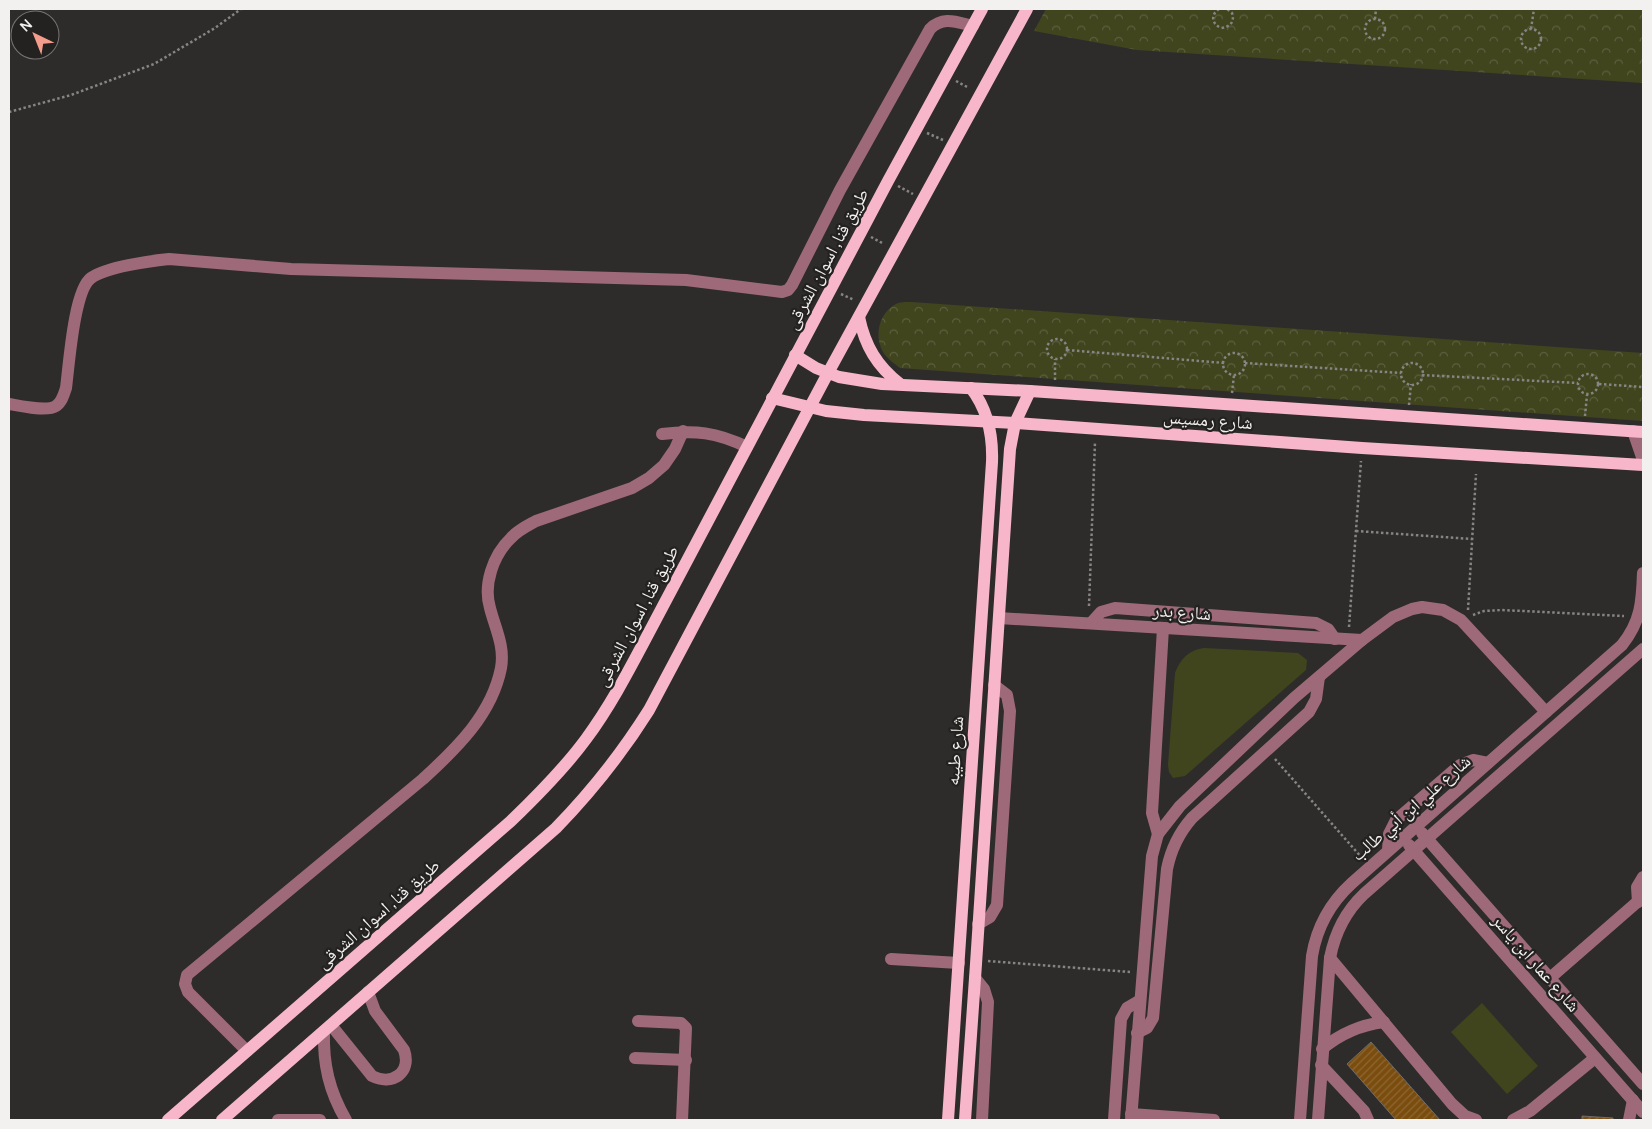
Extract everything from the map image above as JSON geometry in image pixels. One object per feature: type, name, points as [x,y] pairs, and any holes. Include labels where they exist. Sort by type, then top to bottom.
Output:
[{"type":"main road","name":"طريق قنا, اسوان الشرقى","points":[[168,1120],[511,821],[570,760],[622,683],[772,398],[982,9]]},
{"type":"main road","points":[[222,1120],[556,828],[616,760],[649,710],[828,373],[1027,9]]},
{"type":"main road","points":[[859,318],[866,343],[872,355],[884,371],[900,384]]},
{"type":"main road","name":"شارع رمسيس","points":[[795,355],[828,373],[853,380],[1638,432]]},
{"type":"main road","name":"شارع طيبه","points":[[948,1120],[992,462],[991,435],[988,421],[972,388]]},
{"type":"main road","name":"شارع طيبه","points":[[965,1120],[1010,449],[1015,423],[1030,391]]},
{"type":"main road","name":"شارع رمسيس","points":[[772,398],[810,408],[864,415],[988,421],[1362,448],[1643,465]]},
{"type":"main road","points":[[958,964],[977,962]]},
{"type":"street","points":[[9,404],[47,408],[56,406],[62,399],[66,388],[77,307],[85,284],[102,272],[150,261],[169,259],[291,269],[686,280],[782,292],[788,290],[840,190],[930,29],[935,24],[950,20],[973,26]]},
{"type":"street","points":[[662,434],[683,431],[716,434],[747,447]]},
{"type":"street","points":[[247,1051],[188,992],[184,984],[187,975],[424,779],[472,728],[491,699],[502,666],[501,643],[490,611],[488,590],[494,564],[500,550],[510,538],[522,528],[536,521],[632,488],[649,478],[664,465],[675,449],[683,431]]},
{"type":"street","points":[[1638,432],[1643,460]]},
{"type":"street","name":"شارع علي ابن أبي طالب","points":[[1300,1120],[1312,956],[1325,915],[1332,903],[1402,837],[1622,646],[1634,627],[1642,605],[1643,572]]},
{"type":"street","points":[[1156,839],[1180,806],[1294,698],[1362,640],[1403,612],[1422,607],[1443,610],[1461,620],[1546,712]]},
{"type":"street","points":[[1090,623],[1101,612],[1115,608],[1316,623],[1328,629],[1342,640]]},
{"type":"street","name":"شارع بدر","points":[[999,618],[1362,640]]},
{"type":"street","points":[[1163,628],[1152,814],[1156,839],[1150,867],[1131,1117],[1214,1120]]},
{"type":"street","name":"شارع علي ابن أبي طالب","points":[[1318,1120],[1330,958],[1336,934],[1351,907],[1643,649]]},
{"type":"street","points":[[1137,1033],[1147,1028],[1153,1018],[1167,869],[1177,838],[1192,818],[1309,712],[1316,699],[1318,677]]},
{"type":"street","points":[[978,924],[990,917],[997,905],[1010,721],[1009,700],[1004,691],[994,685]]},
{"type":"street","points":[[1388,850],[1389,834],[1396,820],[1460,765],[1474,760],[1488,763]]},
{"type":"street","name":"شارع عمار ابن ياسر","points":[[1416,826],[1643,1084]]},
{"type":"street","name":"شارع عمار ابن ياسر","points":[[1402,837],[1643,1112]]},
{"type":"street","points":[[1156,839],[1172,850]]},
{"type":"street","points":[[1550,978],[1640,899],[1637,887],[1643,876]]},
{"type":"street","points":[[1330,958],[1452,1104],[1465,1116],[1476,1120]]},
{"type":"street","points":[[891,959],[958,964]]},
{"type":"street","points":[[975,978],[984,988],[988,1002],[982,1120]]},
{"type":"street","points":[[327,1028],[372,1076],[380,1080],[390,1080],[399,1075],[405,1068],[407,1058],[404,1050],[379,1016],[368,992]]},
{"type":"street","points":[[1114,1120],[1121,1019],[1128,1008],[1139,1001]]},
{"type":"street","points":[[638,1021],[684,1025],[687,1032],[682,1120]]},
{"type":"street","points":[[1322,1049],[1351,1030],[1384,1022]]},
{"type":"street","points":[[327,1028],[324,1050],[326,1070],[331,1089],[346,1120]]},
{"type":"street","points":[[635,1058],[686,1060]]},
{"type":"street","points":[[1513,1120],[1530,1111],[1595,1058]]},
{"type":"street","points":[[1321,1065],[1364,1111],[1368,1120]]},
{"type":"street","points":[[1629,1120],[1633,1100]]},
{"type":"street","points":[[278,1120],[320,1120]]},
{"type":"path","points":[[9,112],[71,94],[154,64],[215,28],[241,9]]},
{"type":"path","points":[[1219,9],[1213,18],[1214,23],[1221,28],[1230,26],[1232,22],[1232,13],[1227,9]]},
{"type":"path","points":[[1375,19],[1376,9]]},
{"type":"path","points":[[1531,29],[1534,9]]},
{"type":"path","points":[[1375,19],[1380,20],[1385,27],[1382,36],[1374,39],[1366,35],[1365,31],[1367,22],[1375,19]]},
{"type":"path","points":[[1531,29],[1535,30],[1541,37],[1538,46],[1530,49],[1522,45],[1520,41],[1523,32],[1531,29]]},
{"type":"path","points":[[946,75],[980,95]]},
{"type":"path","points":[[917,128],[953,145]]},
{"type":"path","points":[[888,181],[924,199]]},
{"type":"path","points":[[861,232],[896,250]]},
{"type":"path","points":[[831,289],[866,305]]},
{"type":"path","points":[[1054,338],[1065,342],[1067,350],[1063,357],[1055,359],[1046,352],[1048,343],[1054,338]]},
{"type":"path","points":[[1067,350],[1224,363]]},
{"type":"path","points":[[1228,355],[1241,355],[1245,363],[1242,371],[1234,375],[1226,371],[1224,363],[1228,355]]},
{"type":"path","points":[[1054,393],[1055,359]]},
{"type":"path","points":[[1245,363],[1401,373]]},
{"type":"path","points":[[1412,363],[1420,367],[1422,375],[1419,382],[1411,384],[1404,381],[1401,373],[1404,366],[1412,363]]},
{"type":"path","points":[[1587,395],[1580,391],[1578,383],[1582,376],[1587,374],[1595,376],[1599,384]]},
{"type":"path","points":[[1231,405],[1234,375]]},
{"type":"path","points":[[1422,375],[1578,383]]},
{"type":"path","points":[[1408,417],[1411,384]]},
{"type":"path","points":[[1599,384],[1643,388]]},
{"type":"path","points":[[1587,395],[1595,392],[1599,384]]},
{"type":"path","points":[[1584,428],[1587,395]]},
{"type":"path","points":[[1090,623],[1095,429]]},
{"type":"path","points":[[1342,640],[1356,531],[1362,448]]},
{"type":"path","points":[[1476,474],[1468,618],[1484,611],[1493,610],[1638,617]]},
{"type":"path","points":[[1356,531],[1472,539]]},
{"type":"path","points":[[1267,750],[1370,867]]},
{"type":"path","points":[[977,962],[1141,973]]},
{"type":"green space","points":[[1046,9],[1643,9],[1643,83],[1137,50],[1034,31]]},
{"type":"green space","points":[[911,302],[1643,353],[1643,421],[900,368],[881,349],[878,334],[879,327],[881,320],[890,308],[898,303]]},
{"type":"green space","points":[[1204,648],[1298,653],[1307,660],[1306,670],[1185,776],[1173,778],[1169,772],[1168,765],[1175,673],[1186,656]]},
{"type":"green space","points":[[1482,1003],[1538,1066],[1507,1094],[1451,1032]]},
{"type":"building","points":[[1371,1042],[1440,1120],[1396,1120],[1347,1064]]},
{"type":"building","points":[[1582,1116],[1613,1118],[1613,1120],[1582,1120]]}]
